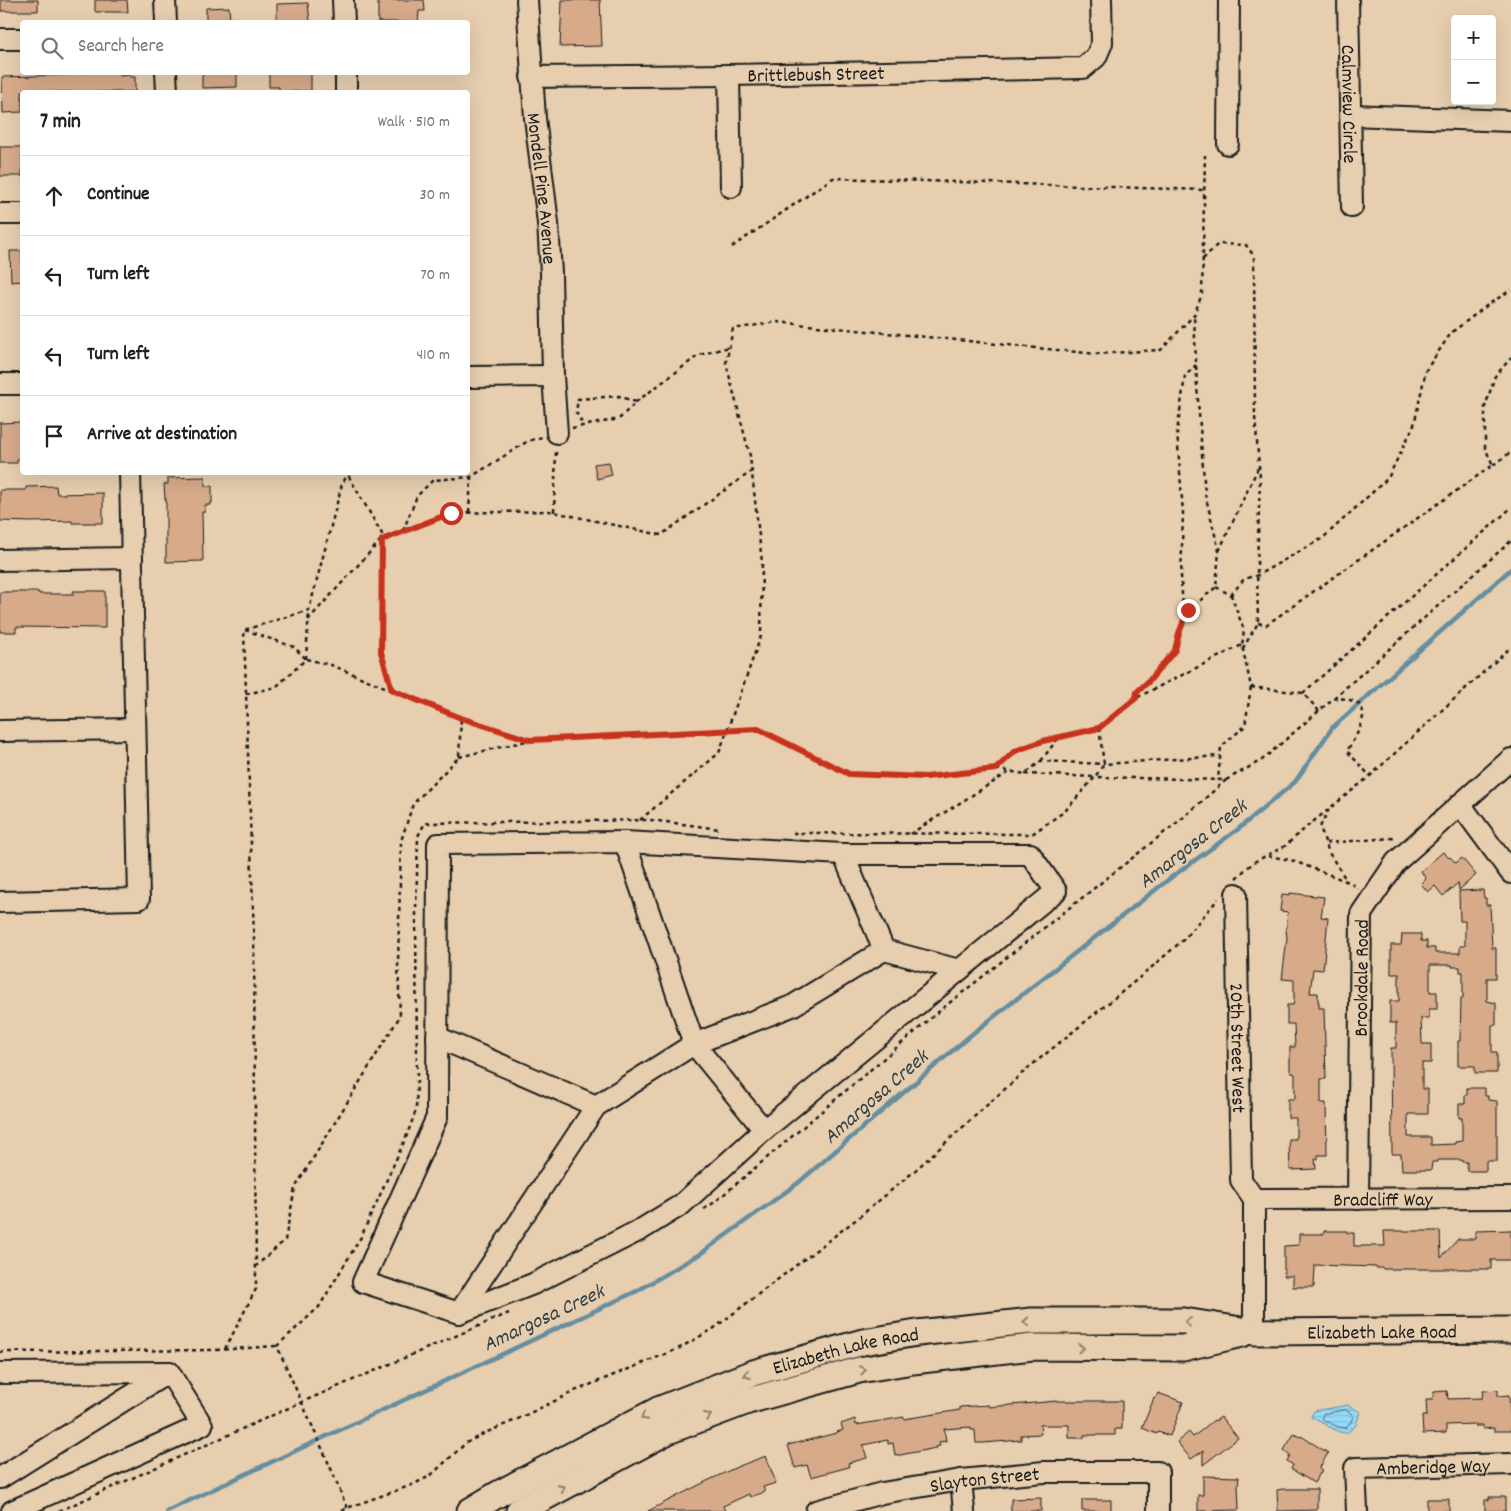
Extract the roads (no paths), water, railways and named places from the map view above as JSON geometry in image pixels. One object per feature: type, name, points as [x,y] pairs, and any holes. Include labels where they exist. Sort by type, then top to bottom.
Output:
[{"type":"main road","name":"Elizabeth Lake Road","points":[[470,1511],[505,1502],[658,1410],[753,1373],[863,1342],[917,1333],[1031,1321],[1184,1320],[1254,1332],[1511,1330]]},
{"type":"main road","name":"Elizabeth Lake Road","points":[[519,1511],[668,1430],[748,1401],[859,1370],[913,1361],[1032,1347],[1183,1348],[1254,1332]]},
{"type":"street","points":[[165,0],[166,20]]},
{"type":"street","points":[[343,0],[344,20]]},
{"type":"street","name":"Mondell Pine Avenue","points":[[527,0],[531,77],[548,223],[553,376],[557,433]]},
{"type":"street","name":"Brittlebush Street","points":[[531,77],[1083,68],[1096,57],[1102,43],[1101,0]]},
{"type":"street","points":[[1228,144],[1229,0]]},
{"type":"street","name":"Calmview Circle","points":[[1348,0],[1352,207]]},
{"type":"street","points":[[0,39],[20,39]]},
{"type":"street","points":[[166,75],[167,90]]},
{"type":"street","points":[[346,75],[346,90]]},
{"type":"street","points":[[729,75],[731,187]]},
{"type":"street","points":[[1350,115],[1511,121]]},
{"type":"street","points":[[0,214],[20,214]]},
{"type":"street","points":[[470,377],[553,376]]},
{"type":"street","points":[[0,384],[20,384]]},
{"type":"street","points":[[0,902],[139,899],[130,475]]},
{"type":"street","points":[[0,560],[132,558]]},
{"type":"street","points":[[0,731],[135,729]]},
{"type":"street","name":"Brookdale Road","points":[[1358,1199],[1361,914],[1396,862],[1511,759]]},
{"type":"street","points":[[1460,804],[1511,873]]},
{"type":"street","points":[[625,842],[694,1044],[764,1130]]},
{"type":"street","points":[[625,842],[843,854],[1030,854],[1056,891],[764,1130],[681,1205],[642,1229],[533,1284],[459,1314],[363,1282],[437,1117],[438,844],[625,842]]},
{"type":"street","points":[[843,854],[884,950]]},
{"type":"street","name":"20th Street West","points":[[1229,894],[1241,1180],[1254,1199]]},
{"type":"street","points":[[459,1314],[596,1106],[694,1044],[792,1006],[884,950],[959,970]]},
{"type":"street","points":[[437,1036],[596,1106]]},
{"type":"street","name":"Bradcliff Way","points":[[1254,1199],[1511,1198]]},
{"type":"street","points":[[1254,1199],[1254,1332]]},
{"type":"street","points":[[0,1373],[169,1372]]},
{"type":"street","points":[[0,1478],[169,1372]]},
{"type":"street","points":[[0,1496],[12,1511],[202,1426],[169,1372]]},
{"type":"street","name":"Amberidge Way","points":[[1356,1511],[1355,1468],[1511,1464]]},
{"type":"street","name":"Slayton Street","points":[[816,1511],[882,1493],[961,1480],[1044,1472],[1158,1472],[1158,1511]]},
{"type":"street","points":[[961,1480],[964,1511]]},
{"type":"water","points":[[1348,1405],[1360,1412],[1356,1425],[1347,1433],[1339,1432],[1311,1417],[1314,1411]]},
{"type":"waterway","name":"Amargosa Creek","points":[[167,1511],[637,1291],[700,1254],[798,1183],[972,1034],[1173,876],[1237,830],[1295,782],[1332,728],[1511,569]]}]
